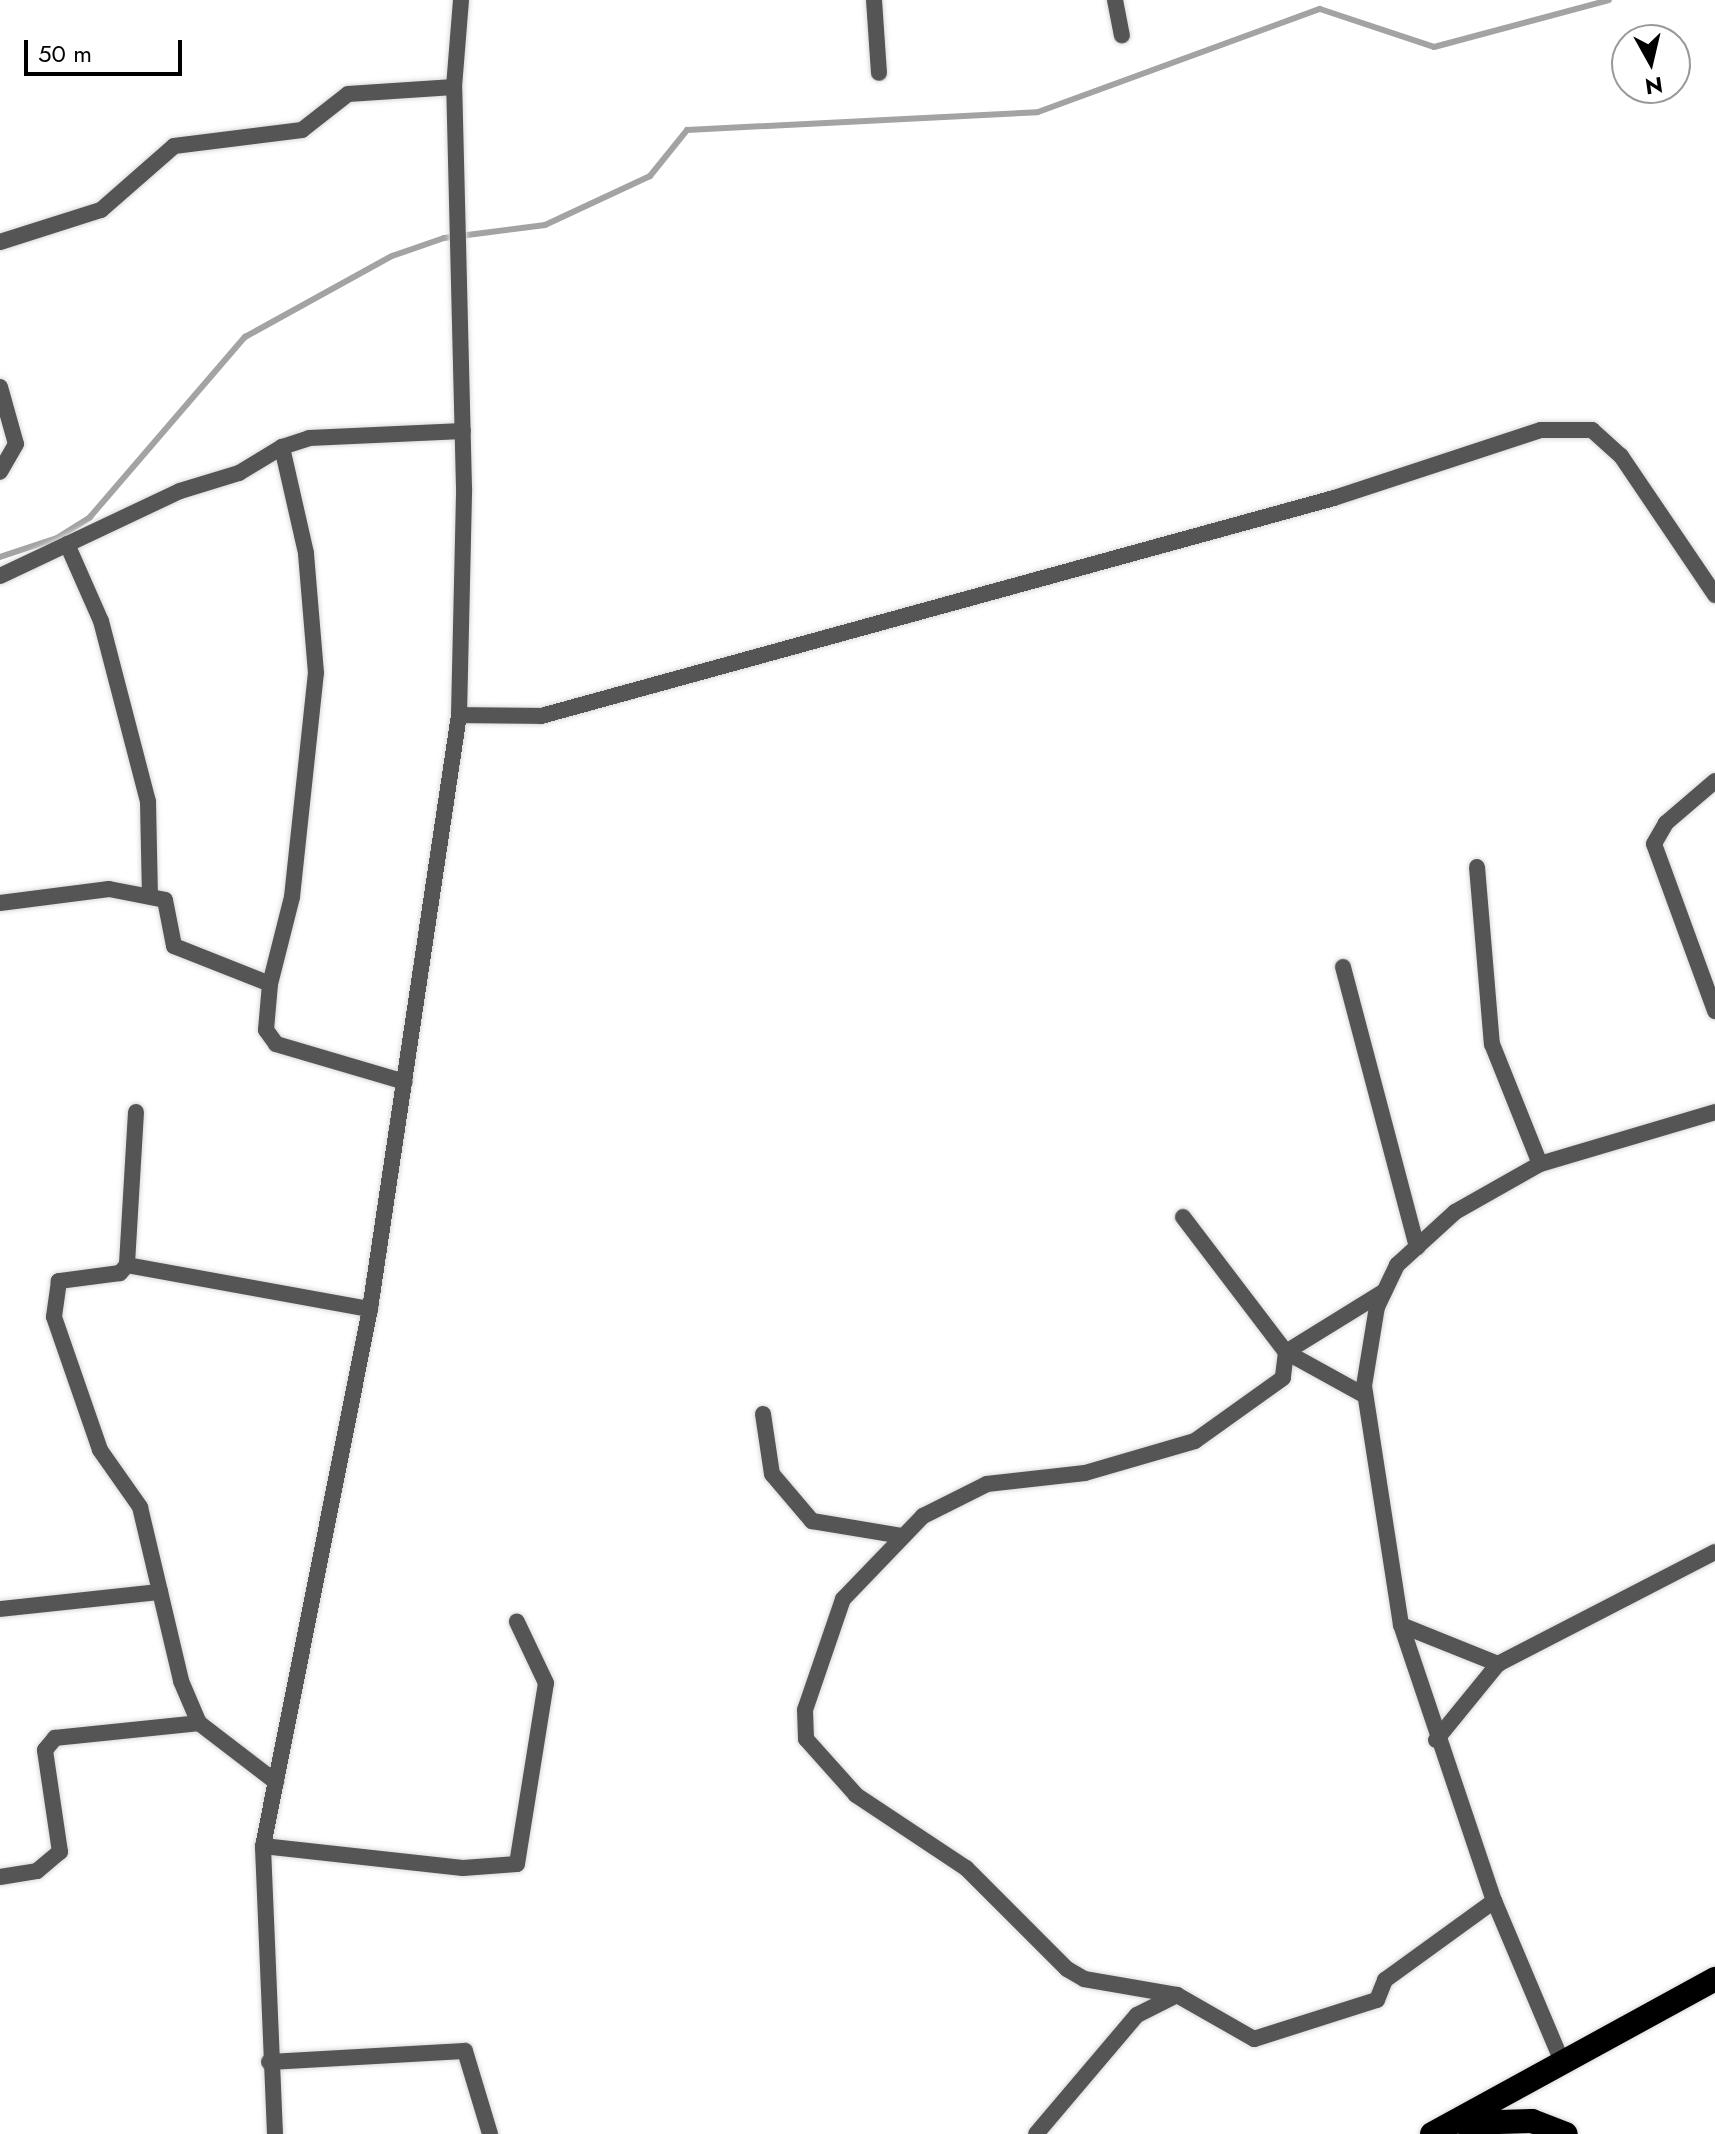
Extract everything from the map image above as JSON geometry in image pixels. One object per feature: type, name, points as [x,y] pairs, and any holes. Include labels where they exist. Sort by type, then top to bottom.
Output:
[{"type":"highway","points":[[1433,2134],[1715,1979]]},
{"type":"highway","points":[[1433,2134],[1479,2118],[1532,2121],[1566,2134]]},
{"type":"street","points":[[275,2134],[269,2062],[263,1846],[370,1309],[459,715],[463,431],[454,87],[461,0]]},
{"type":"street","points":[[874,0],[879,73]]},
{"type":"street","points":[[1115,0],[1122,35]]},
{"type":"street","points":[[0,242],[101,210],[165,149],[302,130],[348,94],[454,87]]},
{"type":"street","points":[[0,387],[16,444],[0,472]]},
{"type":"street","points":[[459,715],[541,716],[1334,498],[1541,430],[1592,430],[1621,456],[1715,595]]},
{"type":"street","points":[[0,576],[180,491],[239,473],[282,447],[309,438],[463,431]]},
{"type":"street","points":[[282,447],[306,553],[316,673],[292,897],[270,984],[266,1030],[276,1044],[405,1082]]},
{"type":"street","points":[[67,544],[101,621],[148,802],[150,894]]},
{"type":"street","points":[[1715,781],[1666,823],[1654,844],[1715,1011]]},
{"type":"street","points":[[1477,867],[1492,1044],[1540,1164]]},
{"type":"street","points":[[0,903],[109,889],[150,894],[165,900],[174,946],[270,984]]},
{"type":"street","points":[[1343,967],[1417,1247]]},
{"type":"street","points":[[136,1112],[127,1265],[120,1273],[59,1281],[54,1317],[100,1450],[140,1507],[160,1592],[199,1723],[276,1782]]},
{"type":"street","points":[[1286,1352],[1384,1291],[1417,1247],[1455,1212],[1540,1164],[1715,1112]]},
{"type":"street","points":[[1183,1217],[1286,1352],[1364,1395]]},
{"type":"street","points":[[127,1265],[370,1309]]},
{"type":"street","points":[[1384,1291],[1364,1395],[1401,1625],[1436,1740],[1494,1901],[1563,2064]]},
{"type":"street","points":[[1286,1352],[1283,1378],[1195,1441],[1085,1473],[987,1484],[955,1495],[903,1536],[843,1599],[805,1710],[806,1739],[818,1759],[856,1795],[966,1868],[1067,1969],[1084,1979],[1177,1995],[1254,2039],[1274,2038],[1377,2000],[1385,1980],[1494,1901]]},
{"type":"street","points":[[763,1414],[772,1474],[812,1521],[903,1536]]},
{"type":"street","points":[[1436,1740],[1498,1664],[1715,1552]]},
{"type":"street","points":[[0,1609],[160,1592]]},
{"type":"street","points":[[263,1846],[463,1868],[517,1864],[546,1683],[517,1622]]},
{"type":"street","points":[[1401,1625],[1498,1664]]},
{"type":"street","points":[[0,1877],[37,1871],[60,1852],[45,1750],[55,1738],[199,1723]]},
{"type":"street","points":[[1036,2134],[1137,2015],[1177,1995]]},
{"type":"street","points":[[269,2062],[465,2051],[490,2134]]},
{"type":"waterway","points":[[0,557],[57,538],[90,517],[245,337],[392,256],[444,238],[545,225],[650,176],[687,130],[1038,112],[1320,9],[1434,47],[1609,0]]}]
